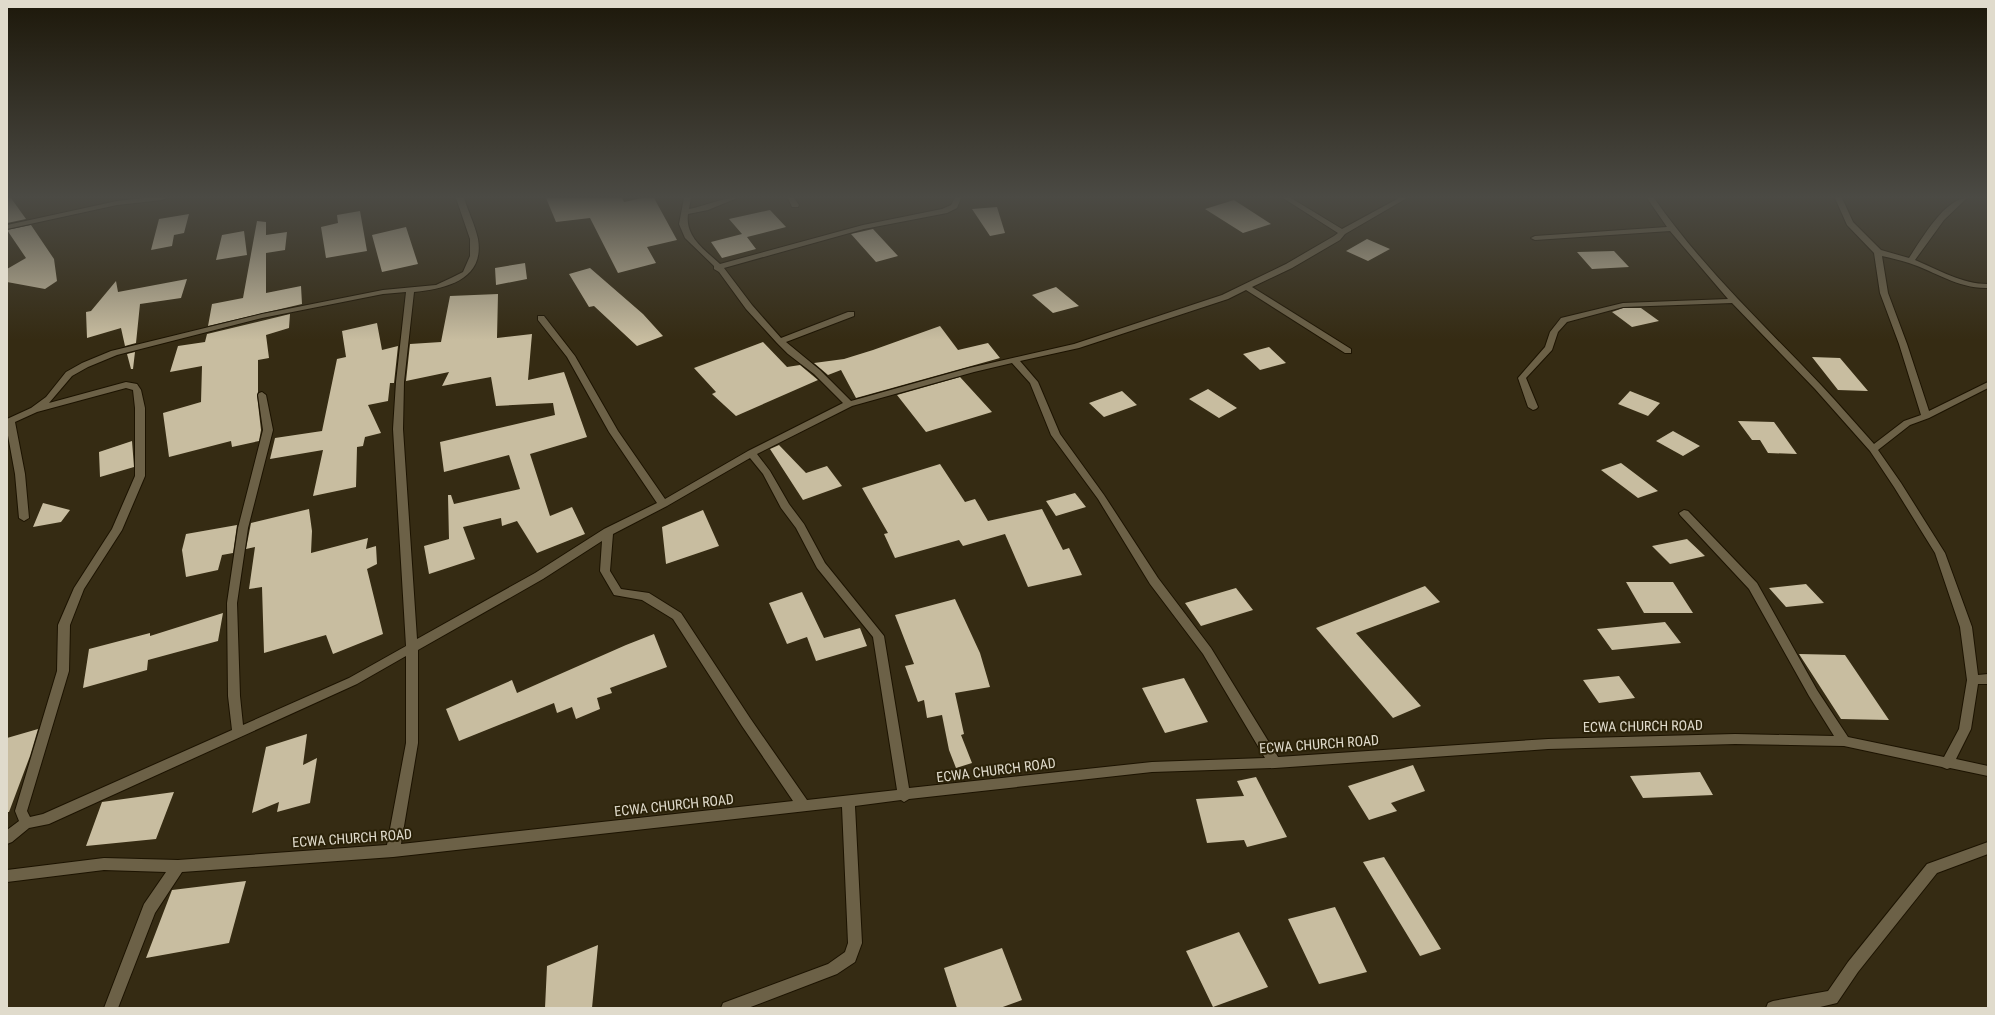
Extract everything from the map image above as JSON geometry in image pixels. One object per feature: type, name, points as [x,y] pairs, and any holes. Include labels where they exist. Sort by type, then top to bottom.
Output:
[{"type":"street","points":[[34,410],[49,399],[69,374],[85,365],[114,353],[262,316],[383,292],[437,286],[454,280],[466,273],[474,256],[474,245]]},
{"type":"street","points":[[696,245],[717,267],[722,270],[749,307],[791,352],[818,372],[849,404]]},
{"type":"street","points":[[717,267],[794,245]]},
{"type":"street","points":[[7,838],[26,823],[44,820],[353,681],[412,646],[539,576],[608,532],[663,504],[751,453],[849,404],[1014,360],[1076,346],[1225,298],[1289,266],[1324,245]]},
{"type":"street","points":[[1686,245],[1734,301],[1818,387],[1873,449],[1898,485],[1940,552],[1966,627],[1974,680],[1965,729],[1947,764]]},
{"type":"street","points":[[1872,245],[1878,252],[1912,261],[1954,278],[1974,284],[1988,286]]},
{"type":"street","points":[[1912,261],[1921,245]]},
{"type":"street","points":[[1878,252],[1884,293],[1903,344],[1926,416]]},
{"type":"street","points":[[1247,287],[1348,351]]},
{"type":"street","points":[[393,851],[412,743],[412,646],[398,429],[400,382],[410,289]]},
{"type":"street","points":[[1533,407],[1522,378],[1548,348],[1554,332],[1564,320],[1623,305],[1734,301]]},
{"type":"street","points":[[780,340],[852,314]]},
{"type":"street","points":[[541,318],[571,356],[614,432],[663,504]]},
{"type":"street","points":[[1014,360],[1034,382],[1056,435],[1101,497],[1154,581],[1207,651],[1275,762]]},
{"type":"street","points":[[24,518],[20,474],[8,421],[34,410],[126,385],[134,386],[137,390],[140,408],[140,476],[117,530],[79,588],[64,625],[63,671],[21,811],[26,823]]},
{"type":"street","points":[[1873,449],[1906,423],[1926,416],[1988,385]]},
{"type":"street","points":[[238,732],[234,696],[232,603],[243,528],[268,430],[262,395]]},
{"type":"street","points":[[751,453],[767,473],[785,506],[800,526],[822,565],[878,636],[904,796]]},
{"type":"street","points":[[1684,513],[1753,586],[1813,693],[1844,741]]},
{"type":"street","points":[[608,532],[605,571],[618,592],[645,596],[677,616],[746,722],[804,806]]},
{"type":"street","points":[[1974,680],[1988,679]]},
{"type":"street","name":"ECWA CHURCH ROAD","points":[[7,876],[104,864],[178,866],[393,851],[848,800],[904,796],[1152,767],[1275,762],[1548,744],[1735,739],[1844,741],[1947,764],[1988,771]]},
{"type":"street","points":[[728,1008],[832,969],[850,957],[855,943],[848,800]]},
{"type":"street","points":[[1773,1008],[1832,998],[1853,967],[1884,930],[1903,902],[1932,868],[1988,848]]},
{"type":"street","points":[[111,1008],[149,909],[178,866]]},
{"type":"building","points":[[17,245],[45,245],[54,259],[57,281],[45,289],[7,282],[7,269],[26,258]]},
{"type":"building","points":[[152,245],[172,245],[172,246],[151,250]]},
{"type":"building","points":[[220,245],[246,245],[247,255],[216,260]]},
{"type":"building","points":[[253,245],[286,245],[285,250],[266,253],[266,293],[301,286],[302,304],[208,326],[212,304],[243,298]]},
{"type":"building","points":[[324,245],[366,245],[367,251],[326,258]]},
{"type":"building","points":[[375,245],[412,245],[418,264],[382,272]]},
{"type":"building","points":[[604,245],[654,245],[647,247],[656,263],[618,273]]},
{"type":"building","points":[[713,245],[753,245],[756,249],[722,258]]},
{"type":"building","points":[[861,245],[888,245],[898,256],[876,262]]},
{"type":"building","points":[[1356,245],[1382,245],[1390,249],[1368,261],[1346,251]]},
{"type":"building","points":[[1614,251],[1629,267],[1592,269],[1577,252]]},
{"type":"building","points":[[525,263],[527,279],[496,285],[495,268]]},
{"type":"building","points":[[590,268],[643,314],[663,336],[637,346],[594,306],[589,307],[569,274]]},
{"type":"building","points":[[187,279],[181,298],[140,304],[136,343],[125,346],[121,328],[87,338],[86,312],[91,311],[116,281],[118,292]]},
{"type":"building","points":[[1056,287],[1079,306],[1053,313],[1032,295]]},
{"type":"building","points":[[498,294],[497,338],[532,334],[528,380],[564,372],[587,437],[530,454],[550,516],[572,507],[585,534],[537,553],[517,521],[502,526],[501,518],[463,527],[475,559],[429,574],[424,546],[449,539],[448,495],[451,495],[454,504],[520,489],[509,455],[444,472],[440,442],[555,415],[553,403],[496,406],[491,377],[442,386],[449,372],[406,381],[410,344],[441,342],[450,296]]},
{"type":"building","points":[[1623,308],[1641,308],[1659,321],[1632,327],[1612,312]]},
{"type":"building","points":[[290,314],[289,328],[266,335],[269,358],[258,360],[257,395],[261,430],[259,441],[232,447],[231,441],[169,457],[163,413],[201,402],[202,366],[170,372],[178,346],[205,342],[207,334]]},
{"type":"building","points":[[377,323],[382,350],[398,346],[394,383],[390,383],[388,401],[368,405],[381,433],[365,437],[363,446],[357,447],[356,487],[313,496],[323,450],[270,459],[275,438],[322,431],[337,359],[346,357],[342,331]]},
{"type":"building","points":[[940,326],[958,350],[988,343],[1000,358],[856,398],[841,370],[828,375],[814,363],[844,359]]},
{"type":"building","points":[[763,342],[787,367],[800,365],[818,380],[736,416],[712,394],[716,392],[694,368]]},
{"type":"building","points":[[1269,347],[1286,363],[1260,370],[1243,354]]},
{"type":"building","points":[[135,352],[133,369],[131,369],[127,354]]},
{"type":"building","points":[[1812,357],[1840,358],[1868,391],[1838,390]]},
{"type":"building","points":[[960,377],[992,412],[926,432],[897,395]]},
{"type":"building","points":[[1208,389],[1237,408],[1219,418],[1189,399]]},
{"type":"building","points":[[1122,391],[1137,405],[1104,417],[1089,403]]},
{"type":"building","points":[[1630,391],[1660,403],[1648,416],[1618,404]]},
{"type":"building","points":[[1738,421],[1774,422],[1797,454],[1768,453],[1760,440],[1752,440]]},
{"type":"building","points":[[1673,431],[1700,446],[1683,456],[1656,441]]},
{"type":"building","points":[[132,441],[134,467],[100,477],[99,452]]},
{"type":"building","points":[[779,445],[806,473],[827,466],[842,486],[803,500],[770,449]]},
{"type":"building","points":[[1621,463],[1658,491],[1638,498],[1601,470]]},
{"type":"building","points":[[940,464],[965,502],[975,499],[988,521],[1042,509],[1063,550],[1069,548],[1082,575],[1028,587],[1005,534],[963,546],[959,540],[895,558],[884,534],[888,533],[862,488]]},
{"type":"building","points":[[1075,493],[1086,507],[1056,516],[1046,501]]},
{"type":"building","points":[[43,503],[70,510],[61,522],[33,527]]},
{"type":"building","points":[[309,509],[312,531],[311,553],[368,538],[366,549],[376,546],[377,564],[367,569],[383,634],[333,654],[326,635],[264,653],[262,587],[249,589],[255,547],[246,549],[251,523]]},
{"type":"building","points":[[703,510],[719,546],[666,564],[662,527]]},
{"type":"building","points":[[237,525],[233,553],[222,555],[218,570],[186,577],[182,550],[186,534]]},
{"type":"building","points":[[1687,539],[1705,556],[1670,564],[1652,546]]},
{"type":"building","points":[[1626,582],[1673,582],[1693,613],[1644,613]]},
{"type":"building","points":[[1806,584],[1824,603],[1786,607],[1769,588]]},
{"type":"building","points":[[1425,586],[1440,602],[1356,633],[1421,706],[1393,718],[1316,628]]},
{"type":"building","points":[[1236,588],[1253,610],[1201,626],[1185,603]]},
{"type":"building","points":[[802,592],[824,638],[860,628],[867,646],[816,661],[807,637],[787,644],[769,603]]},
{"type":"building","points":[[955,599],[980,653],[990,687],[955,693],[964,734],[961,735],[972,763],[956,768],[949,750],[942,715],[927,718],[924,700],[918,702],[905,666],[914,664],[895,615]]},
{"type":"building","points":[[223,613],[218,641],[148,660],[147,670],[83,688],[89,649],[150,633],[150,636]]},
{"type":"building","points":[[1665,622],[1681,643],[1612,650],[1597,629]]},
{"type":"building","points":[[654,634],[667,667],[610,688],[612,693],[597,698],[600,709],[576,719],[572,707],[557,713],[554,703],[459,741],[446,709],[512,680],[517,693]]},
{"type":"building","points":[[1799,654],[1845,655],[1889,720],[1841,719]]},
{"type":"building","points":[[1619,676],[1635,698],[1599,703],[1583,680]]},
{"type":"building","points":[[1184,678],[1208,722],[1165,733],[1142,688]]},
{"type":"building","points":[[38,729],[30,756],[9,812],[7,812],[7,738]]},
{"type":"building","points":[[307,734],[303,765],[317,758],[310,803],[277,812],[279,802],[252,813],[266,747]]},
{"type":"building","points":[[1413,765],[1425,791],[1391,803],[1397,811],[1369,820],[1348,786]]},
{"type":"building","points":[[1700,772],[1713,795],[1643,798],[1630,776]]},
{"type":"building","points":[[1256,777],[1287,837],[1247,847],[1244,840],[1207,843],[1196,799],[1244,796],[1237,781]]},
{"type":"building","points":[[174,792],[156,839],[86,846],[102,802]]},
{"type":"building","points":[[1384,857],[1441,949],[1420,956],[1363,862]]},
{"type":"building","points":[[246,881],[229,943],[146,958],[172,890]]},
{"type":"building","points":[[1335,907],[1367,972],[1319,984],[1288,919]]},
{"type":"building","points":[[1239,932],[1268,987],[1213,1007],[1186,951]]},
{"type":"building","points":[[598,945],[592,1008],[545,1008],[547,966]]},
{"type":"building","points":[[1002,948],[1022,1000],[1000,1008],[957,1008],[944,968]]}]
